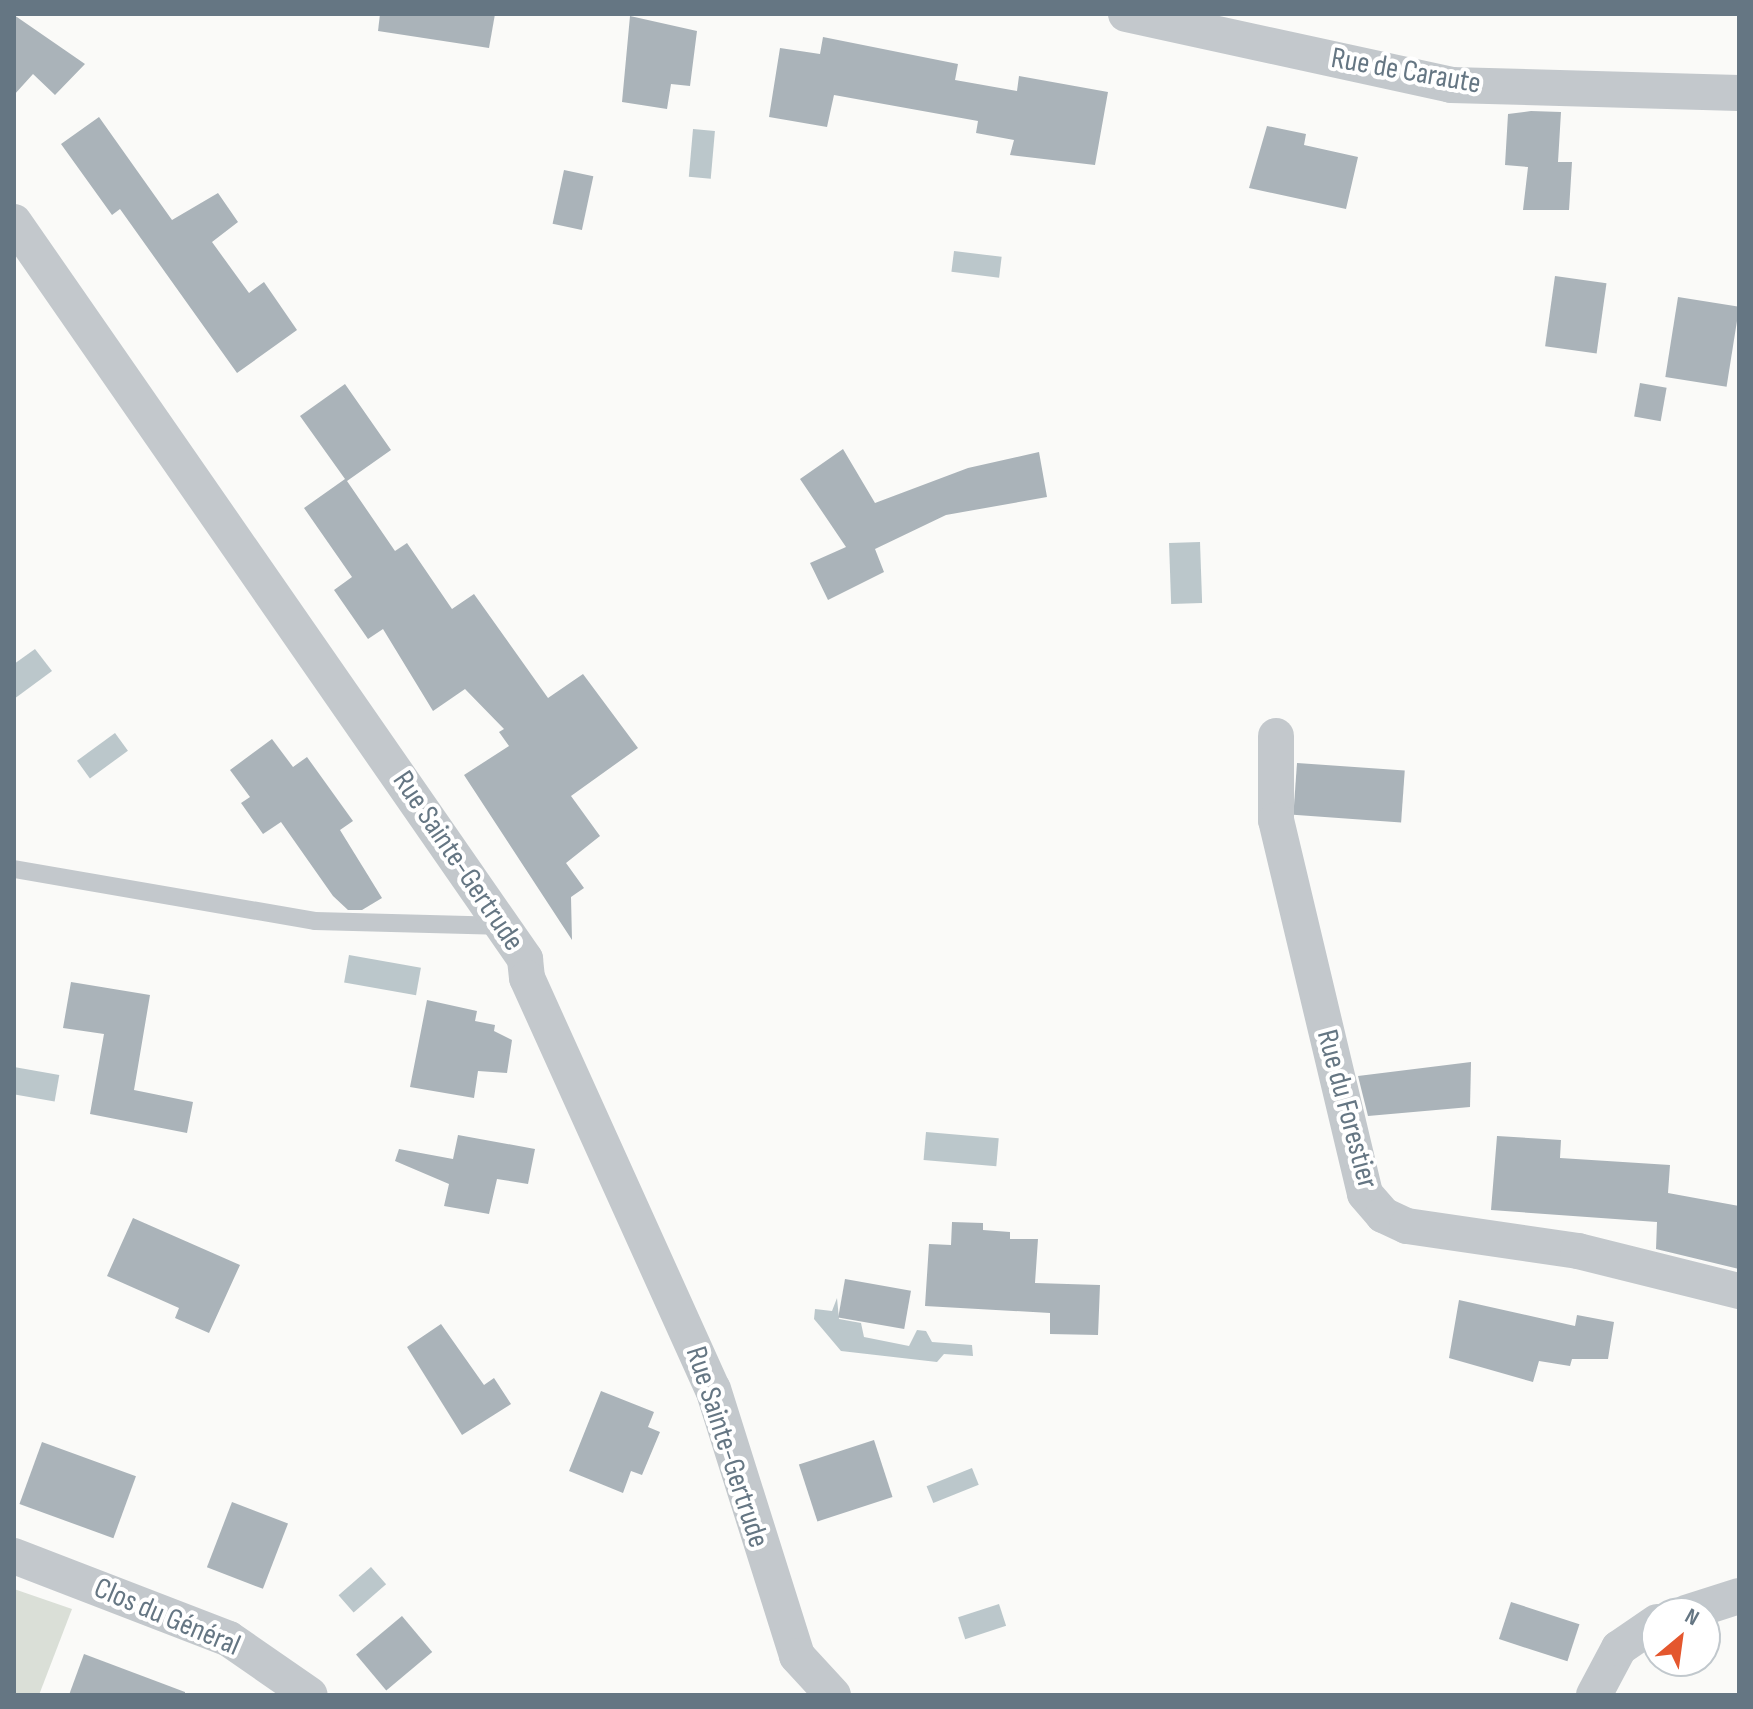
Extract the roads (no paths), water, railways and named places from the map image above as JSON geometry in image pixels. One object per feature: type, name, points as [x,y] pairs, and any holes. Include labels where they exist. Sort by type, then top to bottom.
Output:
[{"type":"street","name":"Rue de Caraute","points":[[1126,14],[1451,85],[1739,93]]},
{"type":"street","name":"Rue Sainte-Gertrude","points":[[14,222],[506,926],[713,1389],[797,1656],[833,1695]]},
{"type":"street","name":"Rue du Forestier","points":[[1276,736],[1276,820],[1365,1194],[1383,1215],[1407,1226],[1578,1251],[1739,1291]]},
{"type":"street","name":"Clos du Général","points":[[14,1556],[229,1639],[310,1695]]},
{"type":"street","points":[[1594,1695],[1619,1648],[1641,1633]]},
{"type":"lane","points":[[14,869],[315,921],[506,926]]}]
